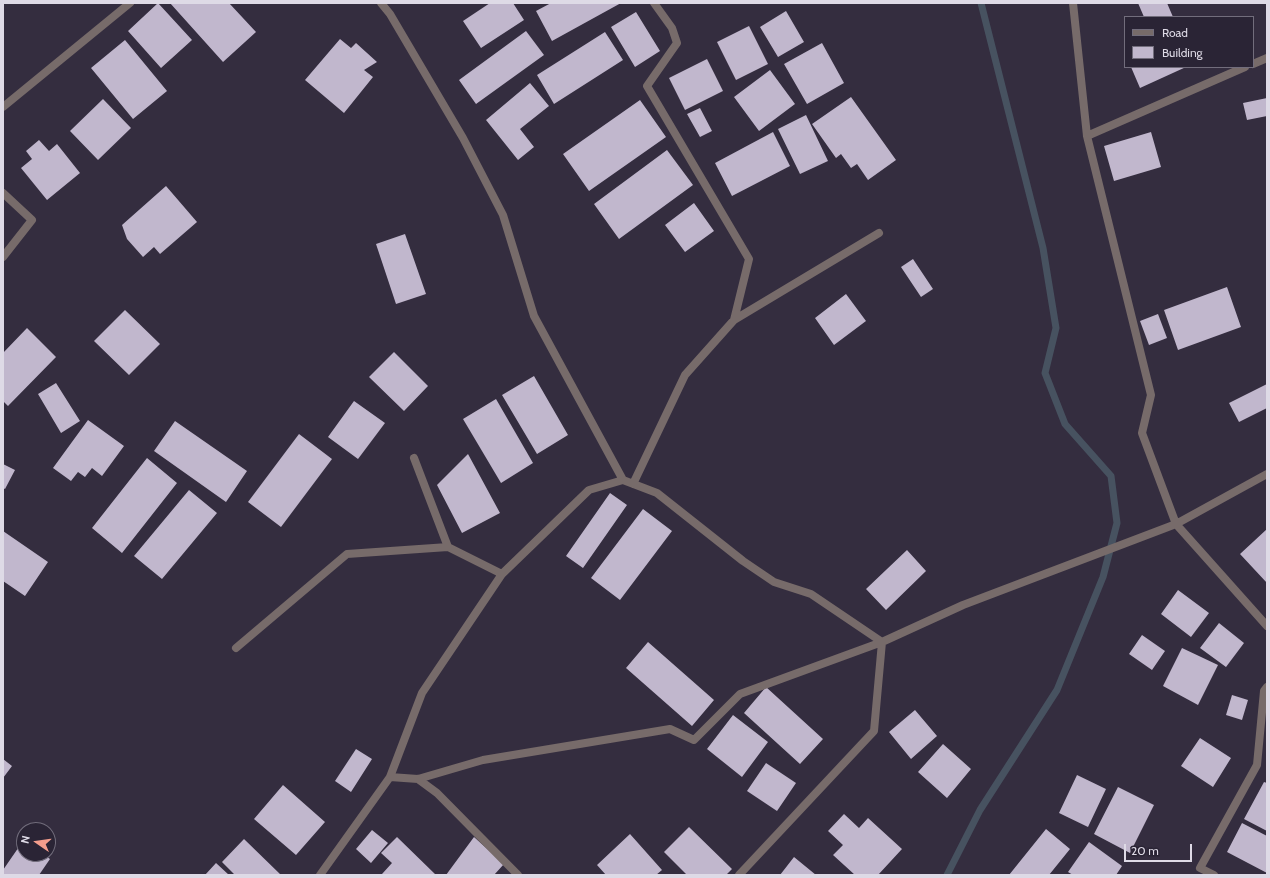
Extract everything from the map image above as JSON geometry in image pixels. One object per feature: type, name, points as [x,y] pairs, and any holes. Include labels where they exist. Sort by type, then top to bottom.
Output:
[{"type":"street","points":[[3,107],[130,3]]},
{"type":"street","points":[[381,3],[390,14],[463,138],[503,215],[534,316],[622,480]]},
{"type":"street","points":[[654,3],[672,28],[677,42],[647,86],[749,259],[734,320]]},
{"type":"street","points":[[1073,3],[1087,136],[1151,395],[1142,432],[1176,524],[1267,626]]},
{"type":"street","points":[[1254,64],[1267,58]]},
{"type":"street","points":[[1087,136],[1243,68]]},
{"type":"street","points":[[3,193],[32,220],[3,257]]},
{"type":"street","points":[[633,484],[684,375],[734,320],[879,232]]},
{"type":"street","points":[[414,458],[448,547]]},
{"type":"street","points":[[390,777],[418,779],[482,760],[670,729],[694,740],[740,694],[882,642],[962,605],[1176,524],[1267,474]]},
{"type":"street","points":[[320,875],[390,777],[422,693],[502,574],[589,490],[622,480],[657,493],[743,561],[774,582],[810,594],[882,642]]},
{"type":"street","points":[[236,648],[347,554],[448,547],[502,574]]},
{"type":"street","points":[[739,875],[874,731],[882,642]]},
{"type":"street","points":[[1214,875],[1199,872],[1257,766],[1264,691],[1267,687]]},
{"type":"street","points":[[418,779],[437,793],[518,875]]},
{"type":"building","points":[[158,3],[192,40],[161,68],[128,31]]},
{"type":"building","points":[[170,3],[229,3],[256,32],[223,62]]},
{"type":"building","points":[[490,3],[513,3],[524,20],[481,48],[463,21]]},
{"type":"building","points":[[551,3],[621,3],[552,41],[536,11]]},
{"type":"building","points":[[1138,3],[1167,3],[1173,16],[1144,16]]},
{"type":"building","points":[[786,11],[804,42],[778,57],[760,27]]},
{"type":"building","points":[[636,12],[660,51],[635,67],[611,27]]},
{"type":"building","points":[[749,26],[768,64],[736,80],[717,42]]},
{"type":"building","points":[[526,31],[544,55],[476,104],[459,80]]},
{"type":"building","points":[[605,32],[623,60],[554,104],[537,75]]},
{"type":"building","points":[[340,39],[351,48],[356,43],[377,62],[364,70],[373,77],[344,113],[305,80]]},
{"type":"building","points":[[125,40],[167,91],[133,119],[91,68]]},
{"type":"building","points":[[822,43],[844,83],[807,104],[784,64]]},
{"type":"building","points":[[707,59],[723,91],[685,110],[669,78]]},
{"type":"building","points":[[1131,68],[1184,68],[1140,88]]},
{"type":"building","points":[[770,70],[795,104],[759,131],[734,97]]},
{"type":"building","points":[[530,83],[549,106],[520,129],[534,147],[518,160],[486,120]]},
{"type":"building","points":[[851,97],[896,160],[868,180],[857,164],[851,168],[841,154],[836,158],[812,124]]},
{"type":"building","points":[[1267,98],[1267,116],[1247,120],[1243,103]]},
{"type":"building","points":[[103,99],[131,128],[98,160],[70,131]]},
{"type":"building","points":[[640,100],[666,137],[589,191],[563,154]]},
{"type":"building","points":[[700,108],[712,131],[700,137],[687,114]]},
{"type":"building","points":[[806,115],[828,161],[800,174],[778,129]]},
{"type":"building","points":[[773,132],[790,166],[732,196],[715,163]]},
{"type":"building","points":[[1151,132],[1161,167],[1114,181],[1104,146]]},
{"type":"building","points":[[39,140],[49,151],[57,144],[80,173],[47,200],[21,168],[32,159],[26,151]]},
{"type":"building","points":[[667,150],[693,185],[619,239],[594,204]]},
{"type":"building","points":[[166,186],[197,222],[160,254],[154,247],[143,257],[127,239],[122,225]]},
{"type":"building","points":[[694,203],[714,231],[685,252],[665,225]]},
{"type":"building","points":[[405,234],[426,294],[396,304],[376,244]]},
{"type":"building","points":[[913,259],[933,289],[921,297],[901,267]]},
{"type":"building","points":[[1227,287],[1241,327],[1178,350],[1164,310]]},
{"type":"building","points":[[846,294],[866,321],[834,345],[815,318]]},
{"type":"building","points":[[125,310],[160,344],[129,375],[94,341]]},
{"type":"building","points":[[1158,314],[1167,338],[1149,345],[1140,321]]},
{"type":"building","points":[[27,328],[56,357],[8,406],[3,401],[3,353]]},
{"type":"building","points":[[394,352],[428,386],[404,411],[369,377]]},
{"type":"building","points":[[534,376],[568,435],[537,454],[502,395]]},
{"type":"building","points":[[56,383],[80,421],[61,433],[38,394]]},
{"type":"building","points":[[1267,384],[1267,408],[1239,422],[1229,403]]},
{"type":"building","points":[[496,399],[533,463],[501,483],[463,419]]},
{"type":"building","points":[[354,401],[385,423],[358,459],[328,437]]},
{"type":"building","points":[[88,420],[124,446],[102,476],[92,468],[85,477],[78,472],[71,481],[53,468]]},
{"type":"building","points":[[175,421],[247,471],[226,502],[154,451]]},
{"type":"building","points":[[299,434],[332,459],[281,527],[248,502]]},
{"type":"building","points":[[468,454],[500,513],[462,533],[437,485]]},
{"type":"building","points":[[147,458],[177,483],[122,553],[92,528]]},
{"type":"building","points":[[3,464],[15,470],[5,489],[3,488]]},
{"type":"building","points":[[189,490],[217,513],[162,579],[134,556]]},
{"type":"building","points":[[610,493],[627,505],[583,568],[566,556]]},
{"type":"building","points":[[643,509],[672,531],[620,600],[591,578]]},
{"type":"building","points":[[1267,529],[1267,583],[1240,554]]},
{"type":"building","points":[[3,531],[48,562],[25,596],[3,581]]},
{"type":"building","points":[[907,550],[926,571],[886,610],[866,589]]},
{"type":"building","points":[[1178,590],[1209,613],[1191,637],[1161,614]]},
{"type":"building","points":[[1219,623],[1244,643],[1226,667],[1200,648]]},
{"type":"building","points":[[1142,635],[1165,651],[1152,670],[1129,654]]},
{"type":"building","points":[[648,642],[714,700],[692,726],[626,668]]},
{"type":"building","points":[[1182,648],[1218,665],[1198,705],[1163,686]]},
{"type":"building","points":[[766,687],[823,739],[800,764],[744,713]]},
{"type":"building","points":[[1232,695],[1248,700],[1242,720],[1226,715]]},
{"type":"building","points":[[915,710],[937,736],[911,759],[889,732]]},
{"type":"building","points":[[733,715],[768,742],[742,777],[707,749]]},
{"type":"building","points":[[1200,738],[1231,758],[1213,787],[1181,766]]},
{"type":"building","points":[[943,744],[971,769],[947,798],[918,772]]},
{"type":"building","points":[[356,749],[372,759],[351,792],[335,781]]},
{"type":"building","points":[[3,759],[12,766],[3,778]]},
{"type":"building","points":[[766,763],[796,783],[777,811],[747,791]]},
{"type":"building","points":[[1077,775],[1106,789],[1088,827],[1059,813]]},
{"type":"building","points":[[1264,782],[1267,783],[1267,831],[1244,819]]},
{"type":"building","points":[[283,785],[325,822],[296,855],[254,819]]},
{"type":"building","points":[[1118,787],[1154,805],[1130,853],[1094,834]]},
{"type":"building","points":[[844,814],[859,828],[868,818],[902,849],[878,875],[855,875],[833,855],[843,845],[828,831]]},
{"type":"building","points":[[1242,823],[1267,836],[1267,873],[1227,852]]},
{"type":"building","points":[[689,827],[732,869],[726,875],[687,875],[664,852]]},
{"type":"building","points":[[1046,829],[1070,849],[1049,875],[1009,875]]},
{"type":"building","points":[[372,830],[388,843],[371,863],[356,849]]},
{"type":"building","points":[[630,834],[662,870],[656,875],[606,875],[597,865]]},
{"type":"building","points":[[397,837],[436,875],[383,875],[382,874],[392,863],[381,853]]},
{"type":"building","points":[[474,837],[504,864],[494,875],[446,875]]},
{"type":"building","points":[[244,839],[281,875],[235,875],[222,862]]},
{"type":"building","points":[[1089,842],[1122,866],[1116,875],[1073,875],[1068,872]]},
{"type":"building","points":[[16,851],[16,862],[48,862],[39,875],[3,875],[3,870]]},
{"type":"building","points":[[794,857],[816,875],[780,875]]},
{"type":"building","points":[[216,863],[229,875],[205,875]]},
{"type":"waterway","points":[[947,875],[980,810],[1057,690],[1103,577],[1117,523],[1111,476],[1065,424],[1045,373],[1056,328],[1043,248],[981,3]]}]
